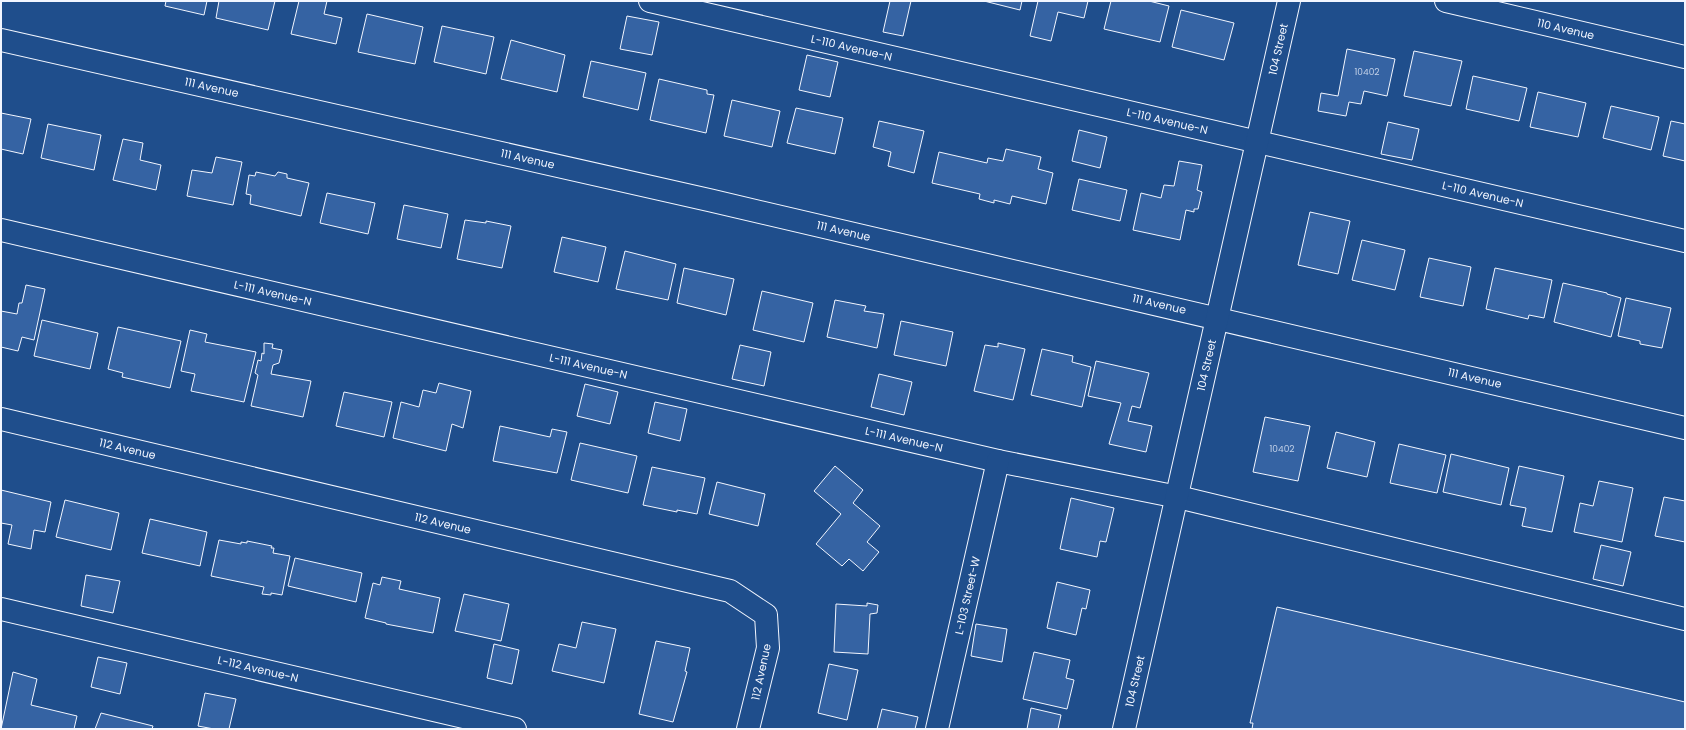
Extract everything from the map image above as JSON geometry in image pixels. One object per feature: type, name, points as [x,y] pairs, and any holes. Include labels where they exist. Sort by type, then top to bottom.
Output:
[{"type":"street","name":"L-110 Avenue-N","points":[[650,1],[1257,143],[1685,241]]},
{"type":"street","name":"104 Street","points":[[1124,729],[1178,497],[1289,1]]},
{"type":"street","name":"110 Avenue","points":[[1446,1],[1685,57]]},
{"type":"street","name":"111 Avenue","points":[[1,40],[554,164],[1218,316],[1685,428]]},
{"type":"street","name":"L-111 Avenue-N","points":[[1,230],[998,461],[1178,497],[1685,619]]},
{"type":"street","name":"112 Avenue","points":[[1,419],[730,591],[766,615],[768,648],[748,729]]},
{"type":"street","name":"L-103 Street-W","points":[[937,729],[998,461]]},
{"type":"street","name":"L-112 Avenue-N","points":[[1,609],[515,729]]},
{"type":"building","points":[[166,1],[207,1],[204,15],[165,6]]},
{"type":"building","points":[[219,1],[275,1],[268,30],[216,18]]},
{"type":"building","points":[[299,1],[327,1],[324,14],[342,18],[336,44],[291,34]]},
{"type":"building","points":[[890,1],[911,1],[903,36],[883,32]]},
{"type":"building","points":[[984,1],[1022,1],[1020,10]]},
{"type":"building","points":[[1038,1],[1088,1],[1084,18],[1058,12],[1051,41],[1030,36]]},
{"type":"building","points":[[1111,1],[1149,1],[1169,6],[1160,42],[1104,29]]},
{"type":"building","points":[[1181,10],[1234,23],[1224,60],[1172,47]]},
{"type":"building","points":[[367,14],[423,27],[415,64],[358,52]]},
{"type":"building","points":[[627,16],[659,22],[652,55],[620,49]]},
{"type":"building","points":[[442,26],[494,37],[486,74],[434,62]]},
{"type":"building","points":[[511,40],[565,55],[557,92],[501,79]]},
{"type":"building","points":[[1347,49],[1395,59],[1387,96],[1364,91],[1361,104],[1349,102],[1346,116],[1318,111],[1321,93],[1338,96]]},
{"type":"building","points":[[1414,51],[1462,61],[1451,106],[1404,96]]},
{"type":"building","points":[[807,55],[838,62],[830,97],[799,90]]},
{"type":"building","points":[[591,61],[646,73],[638,110],[583,97]]},
{"type":"building","points":[[1473,76],[1527,88],[1519,121],[1466,109]]},
{"type":"building","points":[[659,79],[707,90],[707,94],[714,95],[706,133],[650,120]]},
{"type":"building","points":[[1538,92],[1586,103],[1578,137],[1530,127]]},
{"type":"building","points":[[732,100],[780,111],[772,147],[724,136]]},
{"type":"building","points":[[1611,106],[1659,117],[1651,150],[1603,138]]},
{"type":"building","points":[[796,108],[843,118],[835,154],[787,143]]},
{"type":"building","points":[[1,113],[31,119],[23,154],[1,149]]},
{"type":"building","points":[[879,121],[924,131],[914,173],[888,166],[891,152],[873,147]]},
{"type":"building","points":[[1671,121],[1685,124],[1685,161],[1663,156]]},
{"type":"building","points":[[1388,122],[1419,129],[1412,160],[1381,154]]},
{"type":"building","points":[[48,124],[101,135],[94,170],[41,158]]},
{"type":"building","points":[[1079,130],[1107,137],[1100,168],[1072,161]]},
{"type":"building","points":[[123,139],[143,143],[140,160],[161,165],[156,190],[113,180]]},
{"type":"building","points":[[1006,149],[1041,157],[1038,169],[1053,173],[1046,204],[1012,196],[1010,204],[994,200],[994,203],[979,199],[980,194],[932,183],[939,152],[987,163],[988,158],[1003,161]]},
{"type":"building","points":[[216,157],[242,162],[233,205],[187,196],[192,170],[212,173]]},
{"type":"building","points":[[1179,161],[1202,165],[1197,190],[1202,192],[1198,209],[1194,209],[1194,212],[1186,210],[1180,240],[1133,230],[1141,193],[1161,198],[1164,185],[1174,186]]},
{"type":"building","points":[[256,172],[275,176],[278,172],[287,174],[287,178],[309,183],[301,216],[250,204],[251,195],[246,194],[249,175],[255,176]]},
{"type":"building","points":[[1079,179],[1127,190],[1120,221],[1072,210]]},
{"type":"building","points":[[327,193],[375,203],[368,234],[320,223]]},
{"type":"building","points":[[404,205],[448,214],[441,248],[397,239]]},
{"type":"building","points":[[1310,212],[1350,221],[1338,274],[1298,265]]},
{"type":"building","points":[[465,220],[486,223],[486,221],[511,226],[502,268],[457,259]]},
{"type":"building","points":[[562,237],[606,247],[598,282],[554,272]]},
{"type":"building","points":[[1362,240],[1405,250],[1395,290],[1352,280]]},
{"type":"building","points":[[625,251],[676,264],[668,300],[616,289]]},
{"type":"building","points":[[1429,258],[1471,267],[1463,306],[1420,297]]},
{"type":"building","points":[[684,268],[734,279],[726,315],[677,303]]},
{"type":"building","points":[[1495,268],[1552,280],[1544,318],[1529,315],[1528,319],[1486,309]]},
{"type":"building","points":[[1563,283],[1607,293],[1621,298],[1611,337],[1554,322]]},
{"type":"building","points":[[26,285],[45,289],[34,340],[22,337],[18,351],[1,347],[1,311],[17,314],[19,303],[22,303]]},
{"type":"building","points":[[762,291],[813,303],[804,342],[753,330]]},
{"type":"building","points":[[1626,298],[1671,308],[1662,348],[1640,344],[1640,341],[1618,336]]},
{"type":"building","points":[[835,300],[866,306],[864,311],[884,314],[877,348],[827,337]]},
{"type":"building","points":[[42,320],[98,333],[90,369],[34,356]]},
{"type":"building","points":[[901,321],[953,332],[946,366],[894,355]]},
{"type":"building","points":[[118,327],[181,341],[170,388],[122,377],[123,373],[108,369]]},
{"type":"building","points":[[190,330],[207,334],[205,342],[256,352],[244,402],[191,391],[195,374],[181,371]]},
{"type":"building","points":[[264,343],[273,344],[272,348],[282,350],[279,363],[273,365],[271,374],[311,381],[303,417],[251,406],[258,375],[255,373],[258,360],[261,361],[262,353],[264,354]]},
{"type":"building","points":[[998,343],[1025,349],[1013,400],[974,391],[985,345],[998,347]]},
{"type":"building","points":[[740,345],[771,352],[764,386],[732,379]]},
{"type":"building","points":[[1042,349],[1073,356],[1072,362],[1091,367],[1082,407],[1031,395]]},
{"type":"building","points":[[1096,361],[1149,373],[1140,408],[1132,406],[1128,421],[1152,426],[1146,452],[1109,444],[1121,403],[1088,396]]},
{"type":"building","points":[[879,374],[912,382],[904,415],[871,407]]},
{"type":"building","points":[[439,383],[471,391],[463,428],[452,424],[446,451],[393,438],[401,402],[419,407],[423,390],[436,393]]},
{"type":"building","points":[[585,384],[618,392],[610,424],[577,416]]},
{"type":"building","points":[[344,392],[392,402],[384,437],[336,426]]},
{"type":"building","points":[[655,402],[687,409],[680,441],[648,433]]},
{"type":"building","points":[[1265,417],[1310,426],[1298,481],[1253,472]]},
{"type":"building","points":[[500,426],[550,437],[552,429],[567,432],[557,473],[493,461]]},
{"type":"building","points":[[1336,432],[1375,442],[1367,477],[1327,468]]},
{"type":"building","points":[[580,443],[637,456],[628,493],[571,480]]},
{"type":"building","points":[[1399,444],[1446,455],[1437,493],[1390,483]]},
{"type":"building","points":[[1451,454],[1509,468],[1501,505],[1443,492]]},
{"type":"building","points":[[835,466],[863,490],[853,503],[880,526],[867,542],[879,552],[863,571],[849,559],[842,566],[816,544],[841,514],[814,491]]},
{"type":"building","points":[[1519,466],[1564,476],[1552,532],[1522,526],[1526,508],[1510,505]]},
{"type":"building","points":[[652,467],[705,478],[697,514],[677,510],[677,512],[643,505]]},
{"type":"building","points":[[1599,481],[1633,488],[1622,542],[1574,532],[1580,503],[1593,506]]},
{"type":"building","points":[[717,482],[765,494],[758,526],[709,514]]},
{"type":"building","points":[[1,490],[51,502],[45,532],[34,530],[31,549],[8,544],[12,525],[1,523]]},
{"type":"building","points":[[1664,497],[1685,501],[1685,542],[1655,536]]},
{"type":"building","points":[[1071,498],[1114,508],[1106,542],[1100,541],[1097,557],[1060,549]]},
{"type":"building","points":[[65,500],[119,513],[111,550],[56,537]]},
{"type":"building","points":[[150,519],[207,532],[200,566],[142,553]]},
{"type":"building","points":[[219,540],[241,544],[241,542],[247,543],[247,541],[272,546],[271,548],[274,548],[273,553],[290,556],[282,595],[271,593],[271,595],[262,594],[264,587],[211,576]]},
{"type":"building","points":[[1601,545],[1631,552],[1623,586],[1593,579]]},
{"type":"building","points":[[295,558],[362,573],[356,602],[288,586]]},
{"type":"building","points":[[86,575],[120,581],[113,613],[81,606]]},
{"type":"building","points":[[382,577],[401,581],[399,589],[440,598],[433,633],[386,624],[365,618],[373,583],[380,585]]},
{"type":"building","points":[[1057,582],[1090,590],[1086,609],[1082,608],[1076,635],[1047,628]]},
{"type":"building","points":[[464,594],[509,604],[501,641],[455,631]]},
{"type":"building","points":[[867,603],[878,605],[877,613],[870,614],[868,654],[834,652],[836,604],[867,606]]},
{"type":"building","points":[[1277,607],[1685,702],[1685,729],[1252,729],[1253,723],[1250,723]]},
{"type":"building","points":[[582,622],[616,629],[604,683],[552,671],[559,644],[576,648]]},
{"type":"building","points":[[976,624],[1007,629],[1002,662],[971,656]]},
{"type":"building","points":[[656,641],[690,648],[685,671],[687,672],[673,722],[639,714]]},
{"type":"building","points":[[494,644],[519,650],[512,684],[487,678]]},
{"type":"building","points":[[1034,652],[1070,660],[1066,678],[1074,680],[1067,709],[1023,699]]},
{"type":"building","points":[[98,657],[127,663],[120,694],[91,687]]},
{"type":"building","points":[[829,664],[858,670],[847,720],[818,713]]},
{"type":"building","points":[[13,672],[37,679],[31,705],[77,716],[74,729],[1,729]]},
{"type":"building","points":[[205,693],[236,699],[229,729],[214,729],[198,726]]},
{"type":"building","points":[[1031,708],[1061,715],[1058,729],[1027,729]]},
{"type":"building","points":[[882,709],[918,717],[915,729],[877,729]]},
{"type":"building","points":[[101,713],[153,726],[152,729],[95,729]]}]
